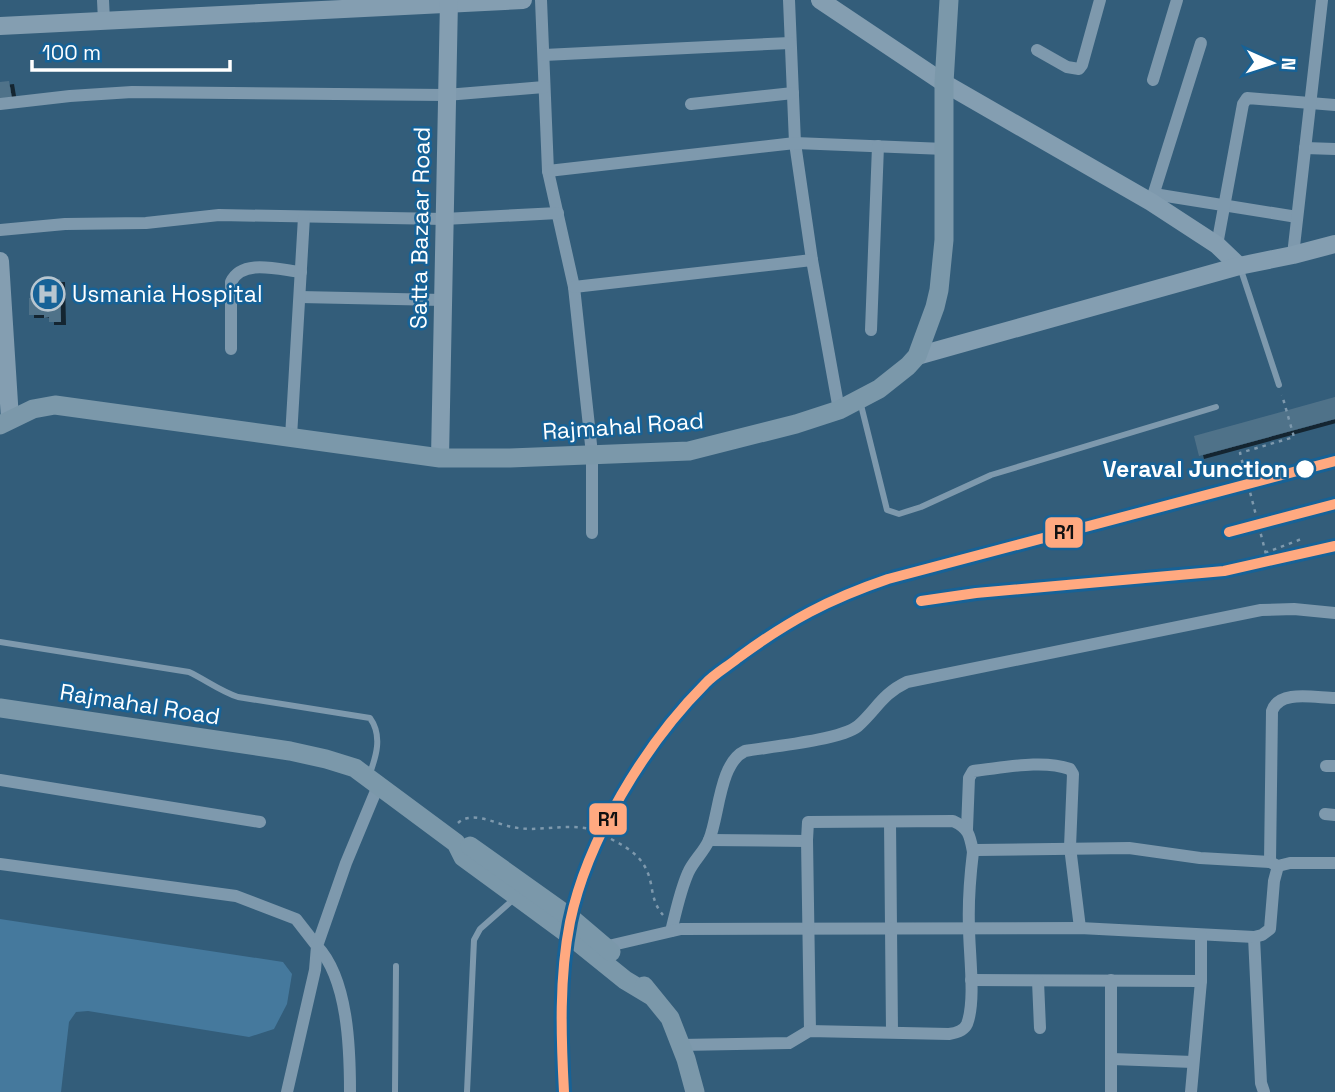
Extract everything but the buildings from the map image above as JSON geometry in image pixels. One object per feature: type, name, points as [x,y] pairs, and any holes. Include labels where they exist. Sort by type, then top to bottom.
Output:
[{"type":"main road","name":"Rajmahal Road","points":[[5,422],[33,409],[55,405],[440,458],[510,458],[690,451],[838,410],[892,379],[917,356],[928,331],[939,290],[944,240],[944,83],[949,0]]},
{"type":"main road","name":"Rajmahal Road","points":[[0,708],[290,751],[355,768],[429,824],[451,839],[470,845],[571,918],[635,971],[650,995],[670,1018],[695,1092]]},
{"type":"main road","name":"Rajmahal Road","points":[[451,839],[463,857],[625,980],[650,995]]},
{"type":"street","points":[[103,0],[104,21]]},
{"type":"street","points":[[0,26],[523,0]]},
{"type":"street","points":[[541,0],[548,171],[574,286],[592,454],[592,533]]},
{"type":"street","points":[[789,0],[795,143],[838,410]]},
{"type":"street","points":[[820,0],[944,83],[1152,198],[1217,245],[1239,265]]},
{"type":"street","points":[[1038,50],[1067,67],[1079,69],[1100,0]]},
{"type":"street","points":[[1153,80],[1177,0]]},
{"type":"street","points":[[1293,256],[1322,0]]},
{"type":"street","name":"Satta Bazaar Road","points":[[440,458],[449,2]]},
{"type":"street","points":[[544,55],[790,43]]},
{"type":"street","points":[[1152,198],[1200,43]]},
{"type":"street","points":[[0,104],[96,93],[446,95],[544,87]]},
{"type":"street","points":[[691,104],[793,93]]},
{"type":"street","points":[[1217,245],[1243,104],[1247,98],[1335,105]]},
{"type":"street","points":[[548,171],[795,143],[945,149]]},
{"type":"street","points":[[871,330],[878,146]]},
{"type":"street","points":[[1305,148],[1335,149]]},
{"type":"street","points":[[1152,198],[1297,218]]},
{"type":"street","points":[[0,229],[146,223],[219,215],[444,219],[558,213]]},
{"type":"street","points":[[291,437],[304,217]]},
{"type":"street","points":[[917,356],[1239,265],[1293,256],[1335,244]]},
{"type":"street","points":[[574,286],[812,260]]},
{"type":"street","points":[[0,261],[5,422]]},
{"type":"street","points":[[231,349],[231,282],[236,274],[246,268],[302,272]]},
{"type":"street","points":[[300,297],[443,300]]},
{"type":"street","points":[[672,927],[688,873],[709,840],[719,799],[737,755],[745,751],[849,732],[858,726],[882,698],[907,682],[1261,610],[1294,609],[1335,613]]},
{"type":"street","points":[[604,947],[672,927],[1080,928],[1201,935],[1262,935],[1270,929],[1274,881],[1272,711],[1280,699],[1288,697],[1335,698]]},
{"type":"street","points":[[680,1045],[789,1043],[810,1031],[949,1034],[962,1031],[969,1016],[971,980],[969,928],[972,852],[967,829],[970,773],[1034,765],[1070,769],[1073,774],[1070,847],[1080,928]]},
{"type":"street","points":[[0,780],[260,822]]},
{"type":"street","points":[[287,1092],[315,970],[317,946],[373,781]]},
{"type":"street","points":[[810,1031],[808,822],[953,821],[967,829]]},
{"type":"street","points":[[890,822],[892,1032]]},
{"type":"street","points":[[709,840],[807,841]]},
{"type":"street","points":[[972,852],[1070,847],[1129,848],[1200,858],[1274,864],[1335,863]]},
{"type":"street","points":[[0,864],[236,896],[296,919],[327,957],[346,1021],[350,1053],[350,1092]]},
{"type":"street","points":[[1191,1092],[1201,981],[1201,935]]},
{"type":"street","points":[[1254,937],[1261,1083],[1264,1092]]},
{"type":"street","points":[[971,980],[1201,981]]},
{"type":"street","points":[[1111,980],[1111,1092]]},
{"type":"street","points":[[1038,981],[1040,1028]]},
{"type":"street","points":[[1112,1059],[1193,1062]]},
{"type":"lane","points":[[1239,265],[1279,385]]},
{"type":"lane","points":[[860,399],[887,510],[899,513],[922,507],[991,475],[1216,407]]},
{"type":"lane","points":[[0,642],[189,672],[209,680],[226,693],[239,697],[370,718],[377,733],[373,781]]},
{"type":"lane","points":[[467,1092],[474,940],[480,929],[517,896]]},
{"type":"lane","points":[[396,966],[396,1092]]},
{"type":"path","points":[[1268,562],[1240,453],[1294,438],[1279,385]]},
{"type":"path","points":[[1249,489],[1289,478]]},
{"type":"path","points":[[1265,553],[1304,538]]},
{"type":"path","points":[[451,839],[462,819],[472,817],[514,828],[575,825],[595,830]]},
{"type":"path","points":[[611,839],[633,851],[646,864],[658,909],[672,927]]},
{"type":"water","points":[[0,919],[283,962],[292,974],[287,1004],[274,1029],[249,1037],[88,1011],[76,1012],[69,1022],[61,1092],[0,1092]]},
{"type":"transit line","name":"R1","points":[[564,1092],[562,986],[566,943],[578,891],[604,826],[640,764],[683,708],[712,677],[792,622],[828,603],[888,579],[1335,461]]},
{"type":"transit line","name":"R1","points":[[1229,532],[1335,504]]},
{"type":"transit line","name":"R1","points":[[921,601],[976,593],[1224,571],[1335,546]]},
{"type":"place","name":"Usmania Hospital","points":[[48,294]]},
{"type":"place","name":"Veraval Junction","points":[[1305,469]]}]
